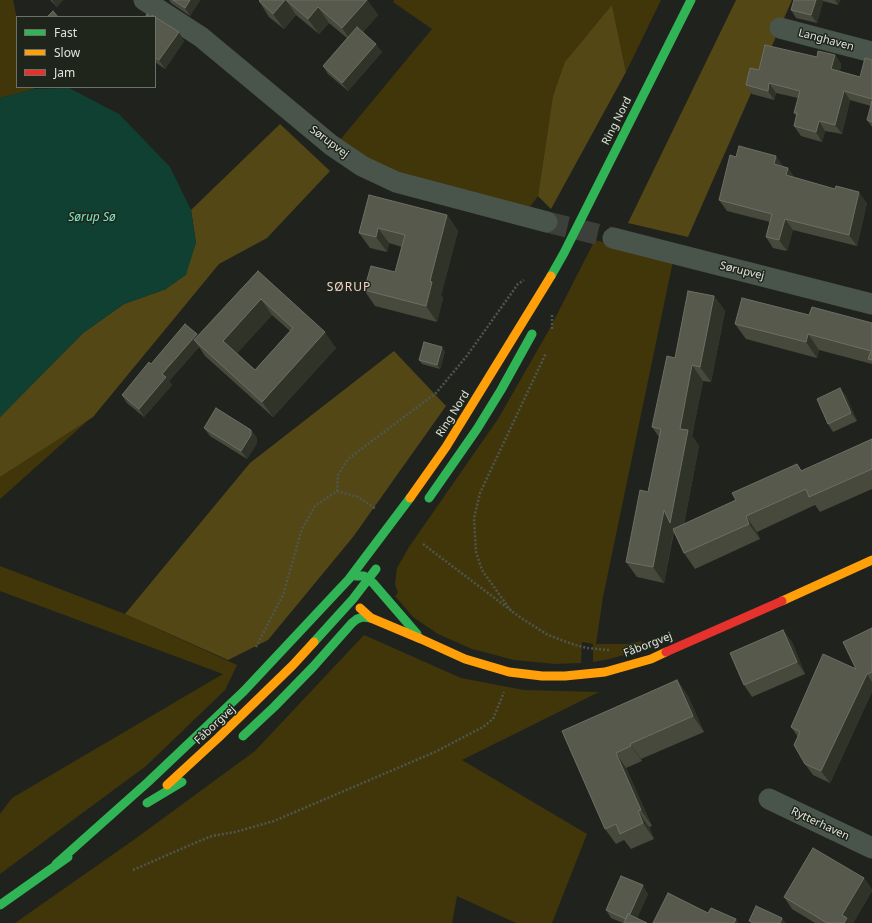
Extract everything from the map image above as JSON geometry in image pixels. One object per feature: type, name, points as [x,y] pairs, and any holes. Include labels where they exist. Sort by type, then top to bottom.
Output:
[{"type":"main road","name":"Ring Nord","points":[[349,579],[399,514],[446,447],[564,253],[691,0]]},
{"type":"main road","name":"Ring Nord","points":[[552,293],[564,253]]},
{"type":"main road","points":[[426,503],[505,384],[536,326]]},
{"type":"main road","name":"Fåborgvej","points":[[371,618],[472,662],[509,672],[542,676],[565,676],[605,672],[638,664],[872,560]]},
{"type":"main road","points":[[368,579],[381,562]]},
{"type":"main road","points":[[371,618],[353,598],[349,590],[349,579],[361,575],[368,579],[377,587],[421,639]]},
{"type":"main road","name":"Fåborgvej","points":[[56,864],[148,782],[210,724],[274,660],[349,579]]},
{"type":"main road","name":"Fåborgvej","points":[[189,777],[144,805],[262,697],[294,665],[368,579]]},
{"type":"main road","points":[[236,741],[280,701],[352,623],[363,617],[371,618]]},
{"type":"main road","name":"Fåborgvej","points":[[0,905],[56,864],[102,836]]},
{"type":"street","name":"Sørupvej","points":[[144,0],[201,37],[331,145],[362,166],[396,182],[547,222]]},
{"type":"street","name":"Langhaven","points":[[780,28],[872,52]]},
{"type":"street","name":"Sørupvej","points":[[613,238],[872,304]]},
{"type":"street","name":"Rytterhaven","points":[[769,799],[872,848]]},
{"type":"path","points":[[337,490],[338,474],[348,459],[436,393],[466,357],[518,284],[529,276]]},
{"type":"path","points":[[552,293],[552,334]]},
{"type":"path","points":[[511,611],[482,570],[476,552],[474,518],[480,493],[547,350]]},
{"type":"path","points":[[337,490],[358,498],[376,509]]},
{"type":"path","points":[[256,648],[283,595],[302,529],[315,506],[337,490]]},
{"type":"path","points":[[423,544],[535,628],[561,641],[587,648],[614,650]]},
{"type":"path","points":[[133,870],[212,836],[235,832],[274,821],[434,752],[484,727],[493,719],[503,696],[509,672]]},
{"type":"shaded area","points":[[0,0],[13,0],[16,16],[16,88],[34,89],[0,98]]},
{"type":"shaded area","points":[[394,0],[661,0],[626,72],[612,5],[554,92],[538,196],[530,207],[386,170],[340,140],[432,29],[393,2]]},
{"type":"shaded area","points":[[736,0],[792,0],[688,237],[628,223]]},
{"type":"shaded area","points":[[612,5],[626,72],[551,209],[538,196],[553,96],[565,62]]},
{"type":"shaded area","points":[[280,124],[330,171],[267,238],[219,264],[93,417],[0,477],[0,417],[83,333],[124,304],[166,289],[196,243],[191,210]]},
{"type":"shaded area","points":[[595,240],[673,261],[603,597],[596,644],[628,644],[641,641],[644,650],[593,662],[593,644],[582,642],[581,663],[555,664],[514,660],[472,649],[438,634],[413,617],[395,596],[398,593],[395,584],[397,568],[409,547],[498,419],[549,330]]},
{"type":"shaded area","points":[[394,351],[446,406],[353,537],[268,640],[228,660],[125,614],[250,463]]},
{"type":"shaded area","points":[[92,417],[0,499],[0,477]]},
{"type":"shaded area","points":[[0,566],[125,614],[237,665],[225,690],[146,766],[0,874],[0,814],[12,798],[223,674],[0,591]]},
{"type":"shaded area","points":[[364,635],[461,678],[524,690],[599,692],[462,760],[587,834],[552,923],[516,923],[457,896],[452,923],[15,923],[135,839],[255,751]]},
{"type":"water","name":"Sørup Sø","points":[[69,88],[119,114],[170,167],[191,210],[196,243],[186,275],[166,289],[124,304],[83,333],[0,417],[0,98],[34,89]]},
{"type":"building","points":[[173,0],[190,0],[185,8]]},
{"type":"building","points":[[285,0],[273,14],[259,1]]},
{"type":"building","points":[[286,0],[367,0],[342,28],[318,7],[308,19]]},
{"type":"building","points":[[794,0],[816,0],[811,15],[791,10]]},
{"type":"building","points":[[53,11],[57,16],[48,16]]},
{"type":"building","points":[[156,18],[179,32],[159,60],[156,58]]},
{"type":"building","points":[[357,27],[376,44],[342,83],[323,66]]},
{"type":"building","points":[[765,45],[817,57],[818,51],[835,55],[831,69],[860,77],[865,58],[872,60],[872,99],[844,91],[835,125],[819,121],[816,132],[794,126],[797,113],[794,113],[800,91],[769,83],[768,91],[746,85],[750,68],[759,70]]},
{"type":"building","points":[[872,101],[872,122],[867,120]]},
{"type":"building","points":[[739,146],[776,156],[774,164],[788,168],[786,175],[835,189],[836,186],[859,192],[849,235],[785,219],[779,240],[766,237],[772,214],[719,200],[730,155],[736,157]]},
{"type":"building","points":[[369,195],[447,215],[430,281],[432,282],[426,306],[364,290],[371,266],[395,272],[405,235],[378,228],[376,237],[359,233]]},
{"type":"building","points":[[258,271],[325,332],[262,402],[194,340]],"holes":[[[261,299],[293,328],[255,370],[223,341]]]},
{"type":"building","points":[[688,291],[714,296],[700,367],[692,365],[680,429],[688,430],[670,523],[664,510],[653,567],[626,562],[640,490],[648,492],[661,429],[652,427],[667,356],[675,358]]},
{"type":"building","points":[[742,298],[809,315],[812,307],[872,323],[872,360],[868,359],[871,351],[808,334],[806,342],[735,324]]},
{"type":"building","points":[[185,324],[197,334],[162,374],[166,377],[139,409],[122,395],[149,362],[151,364]]},
{"type":"building","points":[[424,342],[442,347],[437,365],[419,360]]},
{"type":"building","points":[[840,388],[851,413],[828,424],[817,399]]},
{"type":"building","points":[[216,408],[251,430],[251,435],[241,451],[204,428]]},
{"type":"building","points":[[872,439],[872,469],[809,497],[806,489],[746,516],[749,524],[684,553],[673,529],[736,500],[732,493],[797,464],[801,471]]},
{"type":"building","points":[[872,628],[872,672],[867,674],[821,771],[805,764],[794,745],[800,732],[791,727],[823,654],[856,669],[843,642]]},
{"type":"building","points":[[783,630],[797,662],[744,685],[730,653]]},
{"type":"building","points":[[677,680],[693,716],[630,744],[631,746],[616,753],[641,810],[638,811],[643,823],[620,834],[616,824],[605,829],[562,731]]},
{"type":"building","points":[[813,848],[864,878],[842,915],[847,918],[844,923],[827,923],[784,897]]},
{"type":"building","points":[[621,876],[643,885],[630,914],[628,914],[626,919],[606,910]]},
{"type":"building","points":[[668,893],[708,913],[711,908],[736,919],[734,923],[653,923]]},
{"type":"building","points":[[756,906],[782,918],[780,923],[753,923],[749,921]]},
{"type":"building","points":[[628,914],[647,923],[624,923]]},
{"type":"tunnel","points":[[547,222],[613,238]]},
{"type":"traffic: fast","points":[[551,276],[691,0]]},
{"type":"traffic: fast","points":[[429,498],[477,429],[501,390],[532,334]]},
{"type":"traffic: fast","points":[[56,864],[148,782],[244,691],[349,579],[410,498]]},
{"type":"traffic: fast","points":[[314,642],[353,599],[376,569]]},
{"type":"traffic: fast","points":[[356,576],[364,576],[373,583],[417,634]]},
{"type":"traffic: fast","points":[[243,736],[313,667],[352,623],[363,617],[371,618]]},
{"type":"traffic: fast","points":[[147,803],[182,782]]},
{"type":"traffic: fast","points":[[0,905],[68,857]]},
{"type":"traffic: slow","points":[[410,498],[446,447],[551,276]]},
{"type":"traffic: slow","points":[[782,601],[872,560]]},
{"type":"traffic: slow","points":[[360,608],[371,618],[421,639]]},
{"type":"traffic: slow","points":[[421,639],[465,659],[509,672],[542,676],[565,676],[605,672],[651,659],[666,652]]},
{"type":"traffic: slow","points":[[167,785],[218,738],[293,665],[314,642]]},
{"type":"traffic: jam","points":[[666,652],[782,601]]},
{"type":"district","name":"SØRUP","points":[[349,288]]}]
